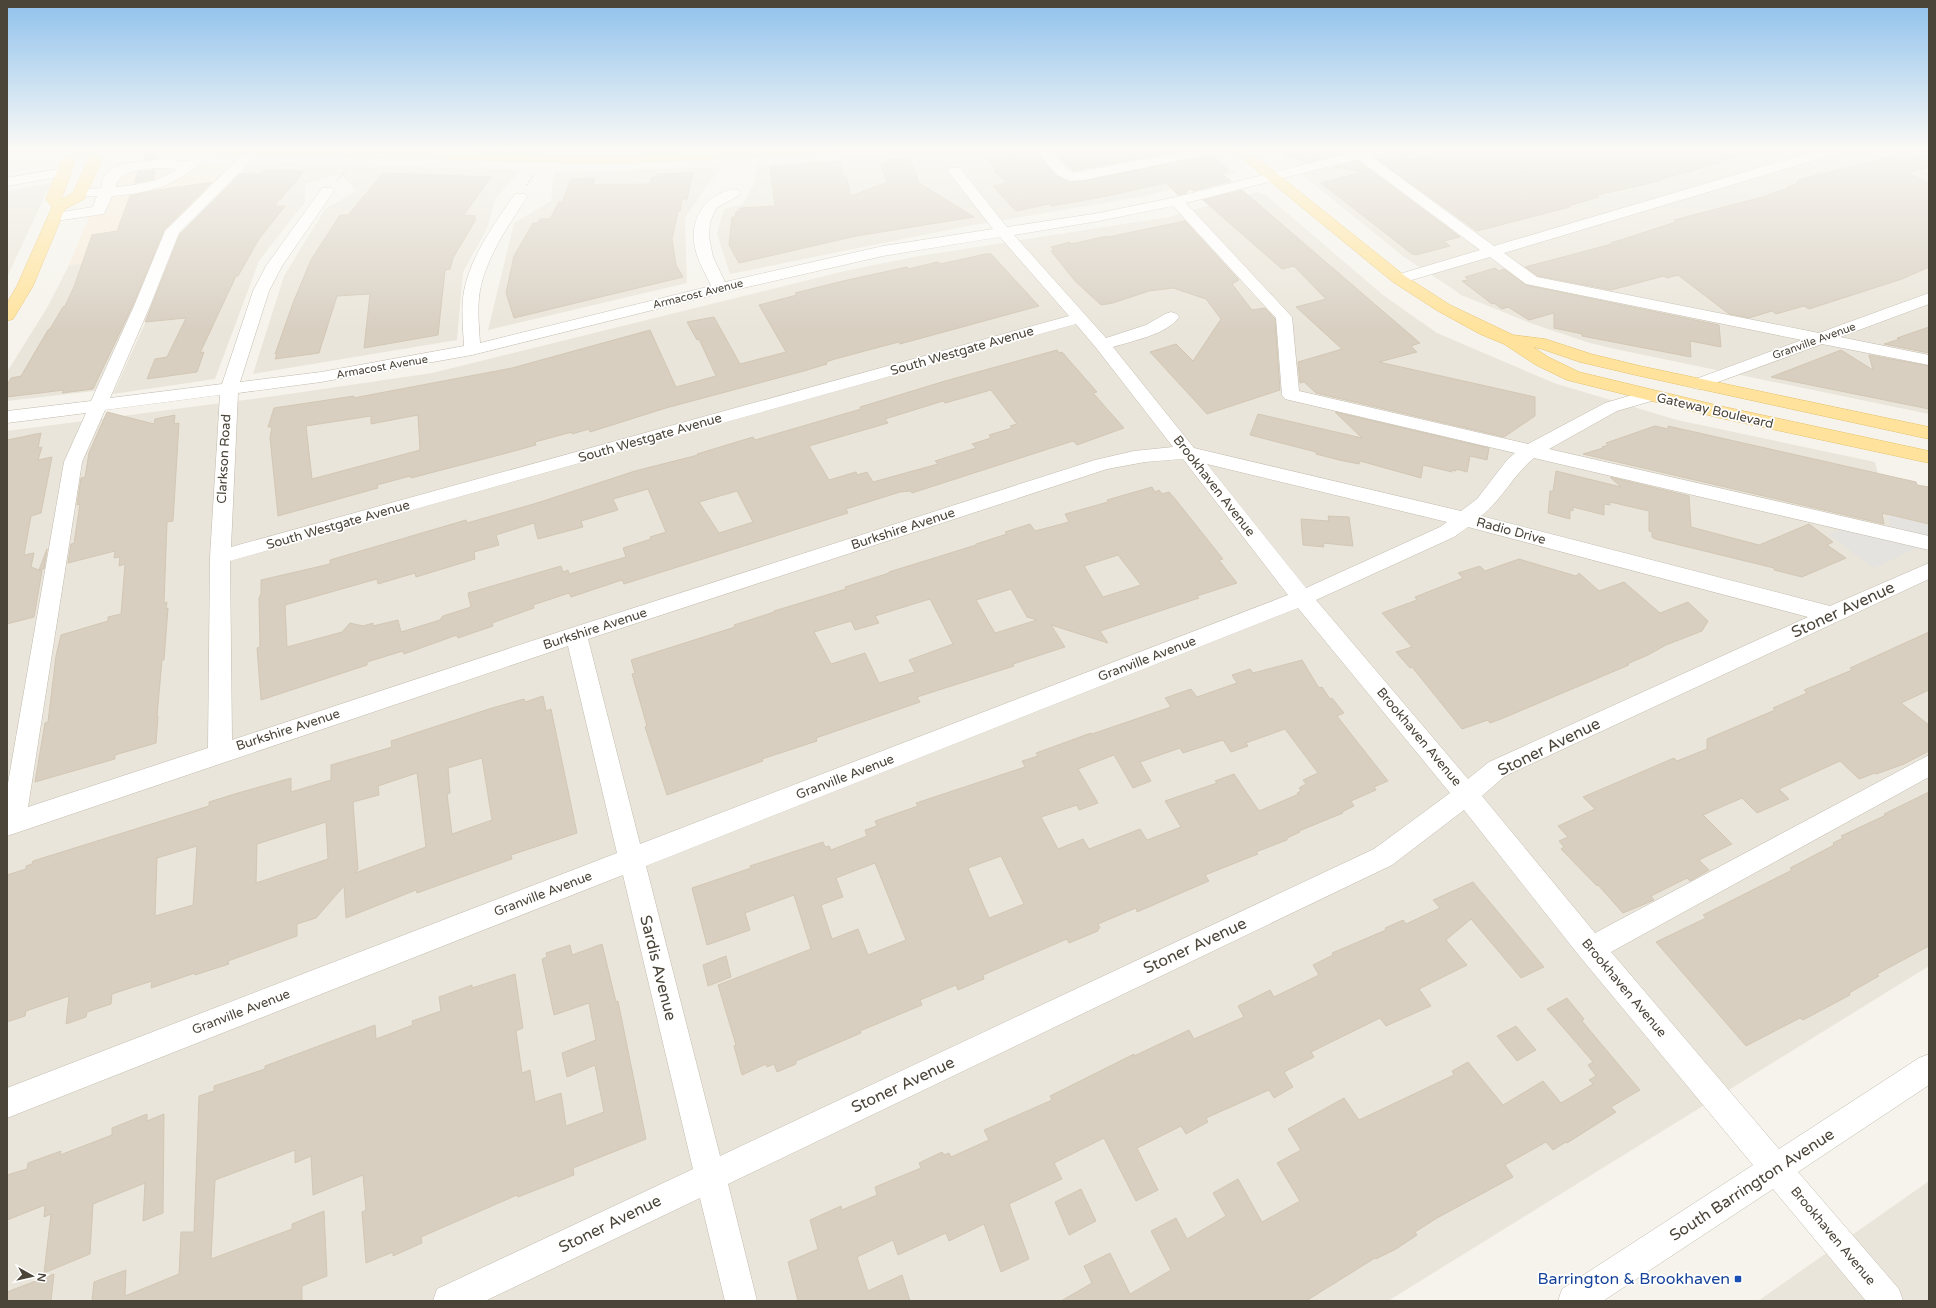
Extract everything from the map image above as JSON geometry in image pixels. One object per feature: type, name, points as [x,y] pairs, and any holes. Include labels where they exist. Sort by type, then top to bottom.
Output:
[{"type":"main road","points":[[7,316],[25,286],[57,212],[61,209]]},
{"type":"main road","name":"Gateway Boulevard","points":[[1314,209],[1399,279],[1444,308],[1486,330],[1510,340],[1542,360],[1573,376],[1649,396],[1929,457]]},
{"type":"main road","name":"Gateway Boulevard","points":[[1510,340],[1545,344],[1586,358],[1840,415],[1929,433]]},
{"type":"main road","points":[[1542,360],[1586,366],[1655,382],[1676,385],[1699,384]]},
{"type":"main road","points":[[1649,396],[1663,393],[1691,393],[1721,397],[1796,412],[1840,415]]},
{"type":"street","points":[[57,212],[99,211],[100,209]]},
{"type":"street","points":[[10,824],[25,757],[73,462],[142,306],[172,231],[195,209]]},
{"type":"street","name":"Clarkson Road","points":[[220,753],[220,557],[229,389],[261,290],[274,266],[314,209]]},
{"type":"street","points":[[472,350],[470,305],[477,278],[490,242],[512,209]]},
{"type":"street","points":[[709,209],[703,222],[701,237],[705,258],[720,288]]},
{"type":"street","name":"Brookhaven Avenue","points":[[985,209],[1004,233],[1103,345],[1302,598],[1466,794],[1591,949],[1887,1301]]},
{"type":"street","name":"Armacost Avenue","points":[[7,416],[98,406],[329,376],[472,350],[720,288],[883,251],[1004,233],[1137,209]]},
{"type":"street","points":[[1183,209],[1284,317],[1291,395],[1929,543]]},
{"type":"street","points":[[1434,209],[1532,281],[1929,360]]},
{"type":"street","points":[[1399,279],[1636,209]]},
{"type":"street","name":"Granville Avenue","points":[[1699,384],[1929,298]]},
{"type":"street","points":[[1103,345],[1152,329],[1171,317]]},
{"type":"street","name":"South Westgate Avenue","points":[[220,557],[1080,318]]},
{"type":"street","name":"Granville Avenue","points":[[7,1103],[1302,598],[1447,532],[1484,504],[1514,464],[1530,451],[1610,407],[1649,396]]},
{"type":"street","name":"Burkshire Avenue","points":[[10,824],[576,635],[1102,464],[1132,456],[1156,453],[1188,453]]},
{"type":"street","name":"Radio Drive","points":[[1188,453],[1465,519],[1832,615]]},
{"type":"street","name":"Stoner Avenue","points":[[449,1301],[1383,857],[1432,822],[1497,769],[1929,570]]},
{"type":"street","name":"Sardis Avenue","points":[[576,635],[741,1301]]},
{"type":"street","points":[[1591,949],[1929,765]]},
{"type":"street","name":"South Barrington Avenue","points":[[1574,1301],[1929,1068]]},
{"type":"shaded area","points":[[7,209],[39,209],[9,273],[7,276]]},
{"type":"shaded area","points":[[93,209],[192,209],[158,253],[69,265]]},
{"type":"shaded area","points":[[206,209],[300,209],[259,261],[215,379],[113,394],[188,228]]},
{"type":"shaded area","points":[[325,209],[492,209],[487,229],[463,272],[457,340],[253,374],[284,276]]},
{"type":"shaded area","points":[[537,209],[691,209],[685,218],[687,283],[488,330],[514,223]]},
{"type":"shaded area","points":[[724,209],[1068,209],[973,225],[730,274],[717,234]]},
{"type":"shaded area","points":[[1197,209],[1282,209],[1383,295],[1437,333],[1554,383],[1677,420],[1875,462],[1892,529],[1929,537],[1929,966],[1388,1301],[7,1301],[7,431],[275,396],[432,373],[849,270],[919,256],[1169,217]]},
{"type":"shaded area","points":[[1345,209],[1929,209],[1929,414],[1590,343],[1533,324],[1461,295],[1404,257]]},
{"type":"shaded area","points":[[158,253],[95,391],[7,401],[7,372],[47,308],[69,265]]},
{"type":"shaded area","points":[[1888,515],[1929,524],[1929,542],[1874,568],[1829,535],[1839,530],[1894,541]]},
{"type":"shaded area","points":[[1929,1181],[1929,1301],[1758,1301]]},
{"type":"building","points":[[125,209],[185,209],[164,230],[133,305],[93,389],[62,393],[64,390],[7,397],[7,385],[11,378],[21,376],[48,330],[65,306],[74,287],[92,235],[117,231]]},
{"type":"building","points":[[205,209],[283,209],[259,239],[238,276],[236,276],[200,353],[204,352],[197,372],[147,379],[155,359],[167,357],[186,318],[145,322],[180,234]]},
{"type":"building","points":[[353,209],[468,209],[464,215],[476,216],[473,219],[476,219],[453,258],[450,269],[445,270],[438,335],[364,348],[370,294],[337,296],[319,353],[275,359],[277,354],[275,354],[293,303],[311,260],[340,215],[348,215]]},
{"type":"building","points":[[555,209],[680,209],[680,211],[678,211],[672,239],[676,265],[683,277],[514,318],[506,293],[514,256],[533,223],[538,223],[540,219],[550,219]]},
{"type":"building","points":[[740,209],[961,209],[974,217],[856,236],[739,263],[729,245],[732,217],[735,217],[736,212]]},
{"type":"building","points":[[1014,209],[1025,209],[1016,211]]},
{"type":"building","points":[[1213,209],[1264,209],[1420,343],[1411,346],[1417,352],[1379,362],[1535,397],[1535,416],[1504,437],[1316,393],[1304,382],[1300,383],[1298,362],[1342,349],[1296,307],[1326,299],[1294,266],[1282,269]]},
{"type":"building","points":[[1354,209],[1422,209],[1460,237],[1444,241],[1450,246],[1416,255],[1412,254]]},
{"type":"building","points":[[1446,209],[1562,209],[1477,231]]},
{"type":"building","points":[[1716,209],[1929,209],[1929,267],[1902,279],[1809,309],[1804,306],[1776,314],[1772,311],[1749,318],[1729,314],[1678,275],[1667,278],[1664,276],[1611,290],[1538,276],[1525,267],[1612,244],[1611,243],[1676,222],[1674,220]]},
{"type":"building","points":[[1185,221],[1239,280],[1232,284],[1252,310],[1265,308],[1275,319],[1280,390],[1207,414],[1150,352],[1176,344],[1193,361],[1221,319],[1206,299],[1173,288],[1149,291],[1113,303],[1101,305],[1075,281],[1051,251],[1054,250],[1051,247],[1070,242],[1071,244]]},
{"type":"building","points":[[991,254],[1039,306],[900,344],[899,342],[835,359],[826,362],[827,364],[804,371],[666,408],[590,432],[589,429],[572,434],[572,432],[535,442],[536,445],[507,453],[411,478],[410,476],[377,485],[378,488],[278,516],[270,438],[272,427],[268,427],[274,408],[354,396],[353,398],[512,368],[650,330],[676,387],[716,376],[699,339],[697,340],[687,322],[714,317],[740,364],[786,352],[759,305],[797,295],[795,293],[843,281],[907,267],[908,269],[938,262],[940,264]],"holes":[[[418,415],[420,450],[312,479],[306,426],[371,416],[371,424]]]},
{"type":"building","points":[[1495,268],[1499,271],[1504,269],[1526,285],[1719,325],[1721,347],[1690,341],[1691,357],[1582,336],[1582,334],[1554,328],[1554,313],[1529,320],[1508,307],[1502,309],[1494,303],[1492,304],[1462,281],[1468,280],[1465,277]]},
{"type":"building","points":[[1929,327],[1929,353],[1884,344],[1900,339],[1897,338]]},
{"type":"building","points":[[1057,350],[1059,353],[1062,352],[1097,392],[1093,393],[1124,428],[1077,445],[1073,441],[912,493],[911,491],[900,492],[846,509],[848,513],[624,584],[622,580],[571,597],[569,593],[533,605],[534,608],[492,623],[493,626],[458,638],[457,635],[404,654],[403,651],[367,662],[367,665],[261,700],[257,648],[260,647],[259,598],[261,594],[261,580],[330,564],[330,560],[466,520],[467,523],[537,503],[635,471],[698,455],[697,454],[753,437],[755,440],[861,409],[860,407],[945,381]],"holes":[[[991,390],[1017,424],[1010,426],[1012,428],[989,435],[991,438],[972,444],[976,448],[935,461],[938,464],[873,482],[867,472],[857,475],[856,472],[829,480],[809,446],[888,423],[885,419],[943,401],[945,403]],[[648,489],[666,532],[650,537],[651,539],[623,548],[626,557],[569,574],[568,570],[563,572],[561,566],[468,593],[471,607],[443,616],[440,620],[401,632],[398,620],[373,626],[373,623],[363,626],[350,623],[342,632],[287,647],[285,605],[377,579],[378,584],[415,573],[416,577],[475,559],[474,552],[499,545],[496,535],[534,523],[538,539],[583,527],[581,521],[618,510],[613,499]],[[737,491],[753,522],[719,533],[699,502]]]},
{"type":"building","points":[[1841,350],[1873,370],[1869,355],[1929,366],[1929,409],[1771,377]]},
{"type":"building","points":[[107,412],[154,424],[155,419],[175,415],[174,424],[179,423],[173,521],[167,522],[164,603],[167,602],[166,609],[168,608],[164,660],[162,660],[157,716],[156,743],[115,755],[115,759],[35,782],[45,723],[48,722],[56,656],[61,635],[108,621],[108,617],[121,614],[125,564],[119,566],[120,557],[114,558],[115,551],[68,563],[71,544],[74,543],[80,504],[77,505],[81,478],[85,477],[89,453]]},
{"type":"building","points":[[1335,412],[1489,448],[1487,460],[1470,456],[1467,472],[1456,469],[1456,471],[1452,470],[1452,472],[1423,465],[1421,478],[1360,461],[1359,464],[1339,460],[1316,454],[1316,452],[1250,435],[1258,414],[1362,438]]},
{"type":"building","points":[[1655,426],[1668,429],[1668,426],[1916,482],[1917,485],[1929,487],[1929,524],[1882,513],[1884,524],[1583,454],[1603,448],[1602,447],[1608,445],[1606,443]]},
{"type":"building","points":[[41,433],[38,448],[42,447],[38,460],[52,457],[41,513],[31,516],[24,555],[34,553],[31,567],[42,571],[34,617],[7,624],[7,440]]},
{"type":"building","points":[[1556,471],[1621,487],[1610,477],[1689,496],[1691,527],[1759,545],[1809,524],[1833,542],[1827,545],[1846,558],[1802,577],[1774,570],[1774,568],[1655,539],[1652,537],[1652,532],[1649,531],[1649,511],[1610,502],[1610,505],[1604,504],[1604,515],[1573,507],[1573,511],[1570,510],[1570,519],[1548,513],[1550,491],[1553,491]]},
{"type":"building","points":[[1152,487],[1155,492],[1159,490],[1162,494],[1169,492],[1223,559],[1219,560],[1237,583],[1197,596],[1199,598],[1100,631],[1108,643],[1051,625],[1065,647],[1013,664],[1014,666],[917,697],[920,702],[816,738],[817,741],[762,759],[763,761],[667,795],[645,727],[647,726],[632,674],[635,673],[631,660],[735,627],[734,625],[846,589],[845,587],[889,572],[976,545],[1007,534],[1005,532],[1030,524],[1035,531],[1069,522],[1065,514],[1108,502],[1107,500]],"holes":[[[1118,555],[1141,585],[1103,597],[1084,566]],[[1011,589],[1027,617],[1037,620],[995,633],[976,600]],[[930,599],[953,644],[909,660],[915,672],[879,683],[865,653],[831,664],[814,632],[851,621],[855,630],[879,623],[875,616]]]},
{"type":"building","points":[[1328,516],[1349,517],[1353,546],[1323,543],[1324,547],[1303,545],[1301,519],[1329,521]]},
{"type":"building","points":[[47,549],[44,569],[39,570]]},
{"type":"building","points":[[1519,559],[1576,576],[1579,573],[1599,591],[1624,582],[1660,613],[1688,602],[1708,621],[1702,631],[1666,645],[1627,664],[1629,665],[1501,719],[1490,723],[1488,720],[1462,729],[1412,667],[1410,668],[1396,652],[1412,647],[1382,613],[1417,600],[1415,597],[1463,578],[1458,573],[1480,566],[1485,571]]},
{"type":"building","points":[[1929,632],[1929,690],[1901,703],[1929,725],[1929,751],[1904,764],[1859,779],[1840,761],[1779,789],[1789,799],[1757,813],[1742,798],[1703,815],[1732,844],[1699,860],[1709,870],[1690,881],[1687,878],[1651,896],[1654,900],[1623,913],[1598,885],[1597,886],[1561,849],[1564,847],[1559,841],[1568,837],[1558,826],[1595,809],[1583,797],[1674,758],[1677,761],[1707,749],[1707,739],[1775,710],[1773,708],[1807,693],[1804,690],[1852,670],[1850,668]]},
{"type":"building","points":[[1302,660],[1319,688],[1322,687],[1330,699],[1332,698],[1344,713],[1337,716],[1388,781],[1374,787],[1376,790],[1351,801],[1354,806],[1342,812],[1343,813],[1299,831],[1300,832],[1287,838],[1287,840],[1256,852],[1258,854],[1205,875],[1209,881],[1137,912],[1136,908],[1098,924],[1100,928],[1098,931],[1069,943],[1067,939],[983,975],[984,979],[958,990],[956,985],[920,1000],[922,1005],[860,1031],[861,1033],[796,1061],[796,1064],[777,1072],[774,1064],[767,1067],[766,1064],[742,1075],[734,1046],[736,1045],[718,985],[811,949],[794,895],[745,913],[750,930],[707,945],[692,888],[751,868],[750,866],[823,842],[825,847],[829,846],[831,850],[867,836],[865,830],[877,826],[875,821],[918,806],[916,803],[1025,767],[1022,761],[1038,756],[1036,753],[1171,707],[1165,698],[1191,689],[1197,697],[1237,683],[1232,675],[1250,669],[1253,673]],"holes":[[[1285,729],[1318,773],[1303,780],[1306,784],[1299,788],[1301,791],[1297,793],[1299,794],[1259,811],[1234,774],[1215,781],[1217,783],[1165,801],[1181,827],[1147,840],[1140,829],[1089,849],[1083,839],[1058,849],[1041,817],[1077,805],[1079,810],[1098,803],[1078,769],[1114,755],[1133,788],[1151,781],[1140,762],[1180,748],[1183,753],[1223,740],[1231,752],[1248,746],[1246,743]],[[1001,856],[1024,904],[989,918],[968,868]],[[875,863],[906,940],[868,955],[858,929],[832,939],[821,905],[843,897],[836,878]]]},
{"type":"building","points":[[543,696],[546,711],[551,709],[577,833],[511,855],[512,859],[417,893],[416,890],[346,918],[344,886],[316,918],[297,924],[297,936],[228,961],[229,964],[195,975],[195,973],[151,988],[152,981],[112,994],[111,1004],[87,1012],[86,1017],[66,1024],[69,996],[26,1011],[25,1016],[7,1022],[7,875],[26,869],[26,866],[32,864],[33,861],[209,806],[209,802],[238,793],[291,778],[291,792],[331,780],[331,765],[392,747],[391,741],[492,708],[524,699],[525,702]],"holes":[[[482,758],[492,820],[452,834],[447,794],[450,793],[448,768]],[[417,773],[426,847],[355,873],[358,869],[353,802],[379,795],[378,786]],[[326,822],[328,859],[256,883],[257,844]],[[197,846],[193,905],[155,916],[157,858]]]},
{"type":"building","points":[[1929,792],[1929,946],[1877,974],[1879,976],[1849,993],[1850,995],[1803,1020],[1800,1018],[1746,1046],[1656,942],[1706,918],[1703,915],[1792,870],[1790,868],[1834,845],[1833,843],[1843,838],[1841,836],[1886,815],[1884,814]]},
{"type":"building","points":[[1473,882],[1544,967],[1521,978],[1471,919],[1446,940],[1467,965],[1419,989],[1431,1006],[1386,1026],[1380,1018],[1311,1052],[1314,1057],[1284,1072],[1293,1087],[1274,1098],[1269,1090],[1206,1118],[1208,1122],[1186,1134],[1181,1126],[1137,1148],[1158,1190],[1136,1201],[1104,1138],[1054,1163],[1062,1179],[1009,1204],[1029,1259],[1001,1272],[984,1224],[949,1241],[946,1233],[898,1255],[893,1240],[857,1257],[868,1291],[902,1275],[910,1301],[798,1301],[788,1262],[818,1249],[810,1220],[841,1206],[842,1210],[877,1195],[875,1187],[921,1168],[919,1163],[942,1152],[944,1155],[949,1153],[951,1157],[989,1140],[984,1130],[1052,1100],[1050,1096],[1134,1054],[1134,1056],[1189,1030],[1194,1039],[1244,1017],[1238,1006],[1270,990],[1274,997],[1319,975],[1313,965],[1333,955],[1332,953],[1386,930],[1385,928],[1403,920],[1406,924],[1440,908],[1433,900]]},
{"type":"building","points":[[602,944],[616,1002],[618,1001],[646,1139],[573,1168],[574,1175],[518,1197],[517,1195],[421,1237],[422,1243],[393,1256],[393,1252],[366,1263],[362,1212],[366,1210],[363,1175],[313,1195],[311,1156],[295,1163],[295,1150],[215,1180],[211,1259],[292,1229],[292,1224],[324,1211],[327,1276],[302,1286],[302,1301],[92,1301],[94,1282],[126,1270],[125,1296],[179,1274],[181,1232],[194,1232],[199,1096],[214,1091],[214,1086],[265,1069],[265,1066],[375,1025],[376,1039],[413,1025],[412,1021],[441,1011],[439,997],[472,985],[472,988],[515,974],[523,1028],[516,1031],[522,1073],[530,1070],[535,1102],[561,1093],[566,1126],[604,1112],[595,1065],[567,1077],[562,1053],[596,1040],[589,1003],[554,1015],[542,959],[547,957],[546,953],[570,945],[572,955]]},
{"type":"building","points":[[726,956],[731,977],[708,986],[703,965]]},
{"type":"building","points":[[1567,998],[1584,1019],[1582,1021],[1640,1090],[1611,1107],[1616,1112],[1567,1143],[1566,1142],[1553,1150],[1546,1142],[1505,1165],[1513,1177],[1437,1218],[1415,1232],[1417,1235],[1396,1249],[1376,1259],[1375,1258],[1306,1301],[1061,1301],[1092,1283],[1084,1266],[1110,1253],[1130,1294],[1171,1270],[1151,1231],[1176,1218],[1187,1239],[1226,1216],[1213,1193],[1238,1179],[1262,1222],[1300,1201],[1277,1163],[1301,1150],[1288,1129],[1344,1098],[1359,1120],[1454,1075],[1452,1071],[1468,1062],[1503,1105],[1543,1081],[1561,1103],[1593,1084],[1589,1080],[1596,1076],[1588,1065],[1593,1062],[1547,1009]]},
{"type":"building","points":[[1516,1026],[1536,1050],[1517,1061],[1497,1036]]},
{"type":"building","points":[[147,1114],[147,1121],[164,1114],[163,1213],[143,1221],[145,1183],[93,1204],[90,1254],[44,1273],[51,1214],[44,1217],[45,1205],[7,1220],[7,1175],[27,1169],[28,1163],[61,1151],[60,1155],[112,1135],[112,1128]]},
{"type":"building","points":[[1081,1189],[1096,1221],[1069,1235],[1055,1202]]},
{"type":"building","points":[[54,1274],[51,1301],[7,1301],[7,1292]]},
{"type":"place","name":"Barrington & Brookhaven","points":[[1738,1279]]}]
